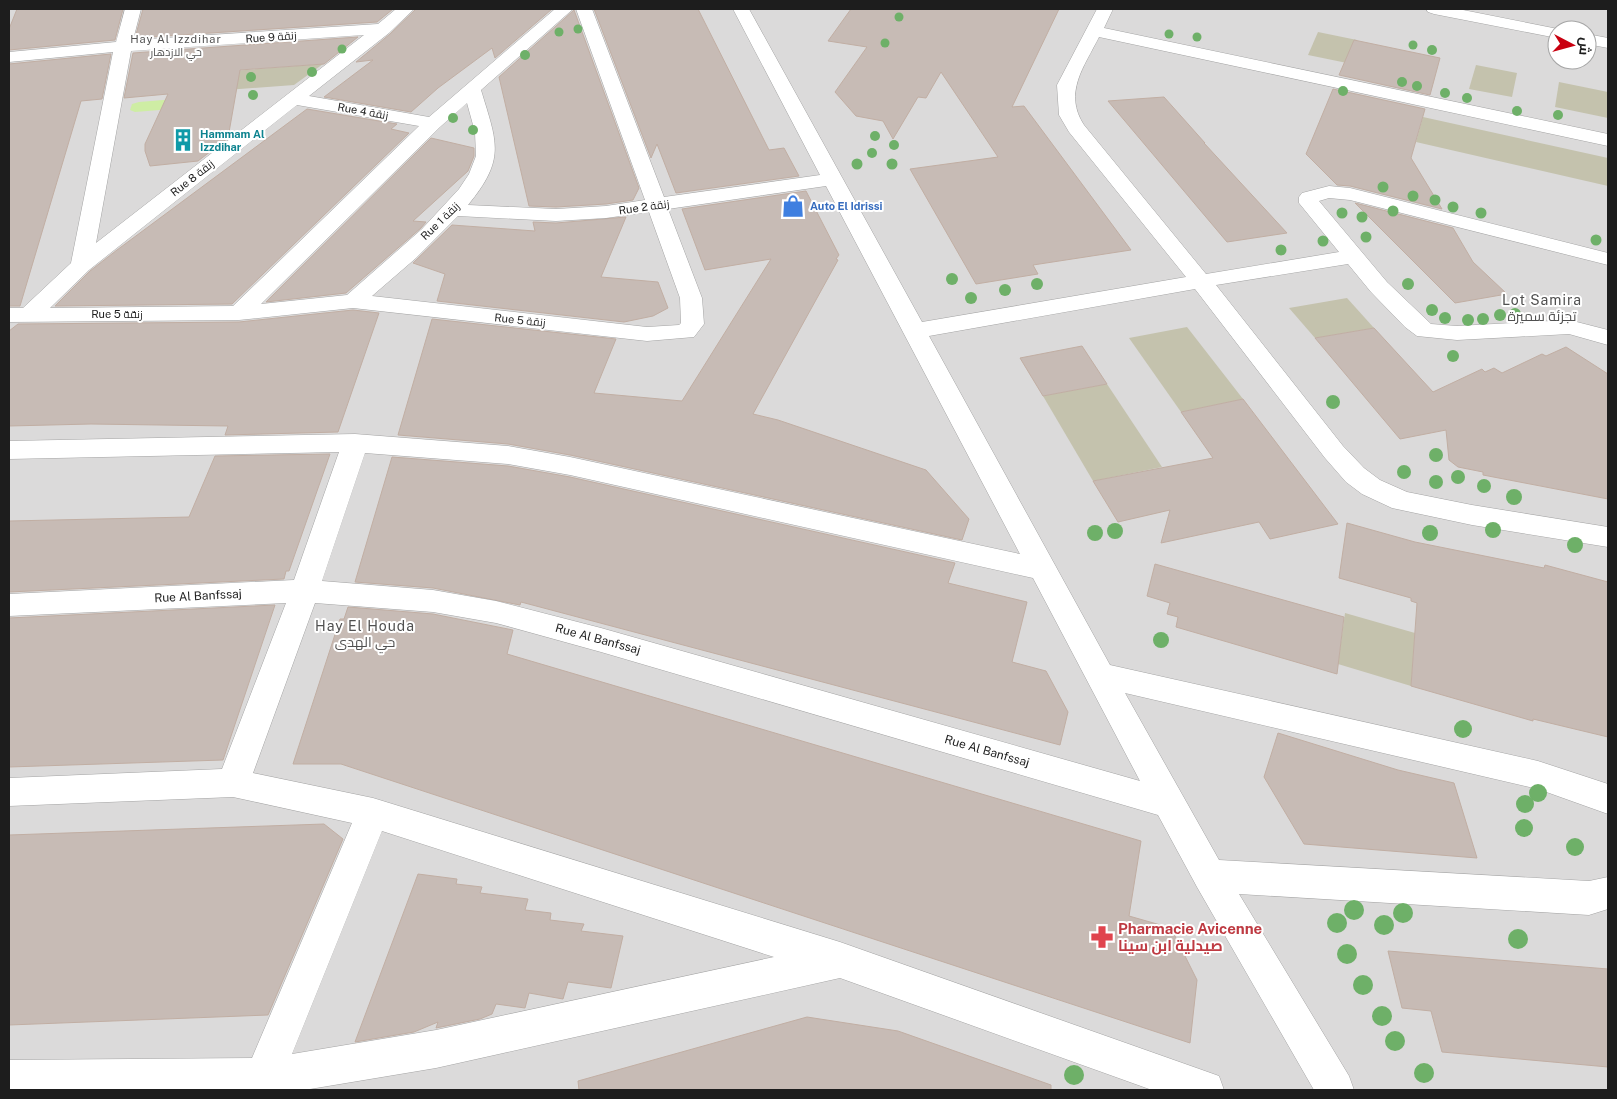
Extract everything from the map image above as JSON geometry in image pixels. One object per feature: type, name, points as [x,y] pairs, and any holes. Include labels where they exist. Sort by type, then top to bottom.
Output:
[{"type":"street","points":[[81,264],[123,46],[133,9]]},
{"type":"street","name":"Rue 8 زنقة","points":[[19,315],[81,264],[384,30],[406,9]]},
{"type":"street","points":[[240,314],[433,123],[566,9]]},
{"type":"street","name":"Rue 5 زنقة","points":[[19,315],[240,314],[353,301],[647,334],[686,332],[693,324],[691,298],[584,9]]},
{"type":"street","points":[[741,9],[1169,804],[1209,876],[1335,1090]]},
{"type":"street","points":[[1105,9],[1066,86],[1068,115],[1076,128],[1200,280],[1334,452],[1356,475],[1371,487],[1401,501],[1608,537]]},
{"type":"street","points":[[1434,9],[1547,31]]},
{"type":"street","name":"Rue 9 زنقة","points":[[9,57],[123,46],[384,30]]},
{"type":"street","points":[[1093,31],[1608,140]]},
{"type":"street","name":"Rue 1 زنقة","points":[[353,301],[454,210],[477,179],[486,155],[484,136],[472,89]]},
{"type":"street","name":"Rue 4 زنقة","points":[[294,99],[433,123]]},
{"type":"street","name":"Rue 2 زنقة","points":[[454,210],[578,215],[832,179]]},
{"type":"street","points":[[1608,259],[1350,194],[1329,192],[1309,197],[1309,203],[1379,287],[1413,322],[1425,331],[1456,333],[1570,327],[1608,338]]},
{"type":"street","points":[[914,332],[1200,280],[1355,256]]},
{"type":"street","points":[[9,450],[355,443],[508,455],[570,466],[1042,569]]},
{"type":"street","points":[[233,782],[305,591],[355,443]]},
{"type":"street","name":"Rue Al Banfssaj","points":[[9,605],[305,591],[433,601],[496,612],[601,640],[1169,804]]},
{"type":"street","points":[[1100,675],[1538,775],[1608,799]]},
{"type":"street","points":[[9,792],[233,782],[373,813],[840,960],[1205,1090]]},
{"type":"street","points":[[260,1083],[373,813]]},
{"type":"street","points":[[1209,876],[1588,898],[1608,893]]},
{"type":"street","points":[[9,1080],[260,1083],[436,1049],[840,960]]},
{"type":"shaded area","points":[[9,9],[1608,9],[1608,1090],[9,1090]]},
{"type":"shaded area","points":[[1318,32],[1357,40],[1347,63],[1308,55]]},
{"type":"shaded area","points":[[323,64],[294,85],[226,90],[232,71]]},
{"type":"shaded area","points":[[1476,65],[1517,73],[1512,97],[1469,89]]},
{"type":"shaded area","points":[[1559,82],[1608,92],[1608,118],[1555,107]]},
{"type":"shaded area","points":[[1423,117],[1608,158],[1608,186],[1416,142]]},
{"type":"shaded area","points":[[1347,298],[1374,328],[1315,338],[1289,308]]},
{"type":"shaded area","points":[[1187,327],[1243,399],[1181,412],[1129,338]]},
{"type":"shaded area","points":[[1107,384],[1162,467],[1093,481],[1043,396]]},
{"type":"shaded area","points":[[1345,613],[1415,633],[1411,686],[1338,664]]},
{"type":"green space","points":[[212,96],[209,106],[135,112],[130,110],[132,104],[139,102]]},
{"type":"building","points":[[17,9],[123,9],[115,40],[9,50],[9,29]]},
{"type":"building","points":[[143,9],[393,9],[377,22],[135,38]]},
{"type":"building","points":[[416,9],[552,9],[495,58],[492,48],[438,88],[411,112],[324,97],[373,60],[356,62],[390,34]]},
{"type":"building","points":[[594,9],[698,9],[769,150],[784,148],[799,176],[676,193],[657,144],[651,158]]},
{"type":"building","points":[[851,9],[1059,9],[1012,107],[1024,106],[1131,250],[1033,265],[1038,274],[976,284],[910,169],[998,157],[941,72],[926,98],[918,97],[893,139],[883,121],[856,116],[835,92],[867,47],[828,41]]},
{"type":"building","points":[[574,10],[639,188],[633,200],[606,204],[556,207],[529,206],[499,77]]},
{"type":"building","points":[[358,37],[324,64],[240,70],[228,138],[198,161],[150,166],[145,151],[145,144],[168,94],[124,98],[133,53]]},
{"type":"building","points":[[1354,40],[1440,58],[1430,95],[1339,75]]},
{"type":"building","points":[[111,54],[102,99],[81,101],[20,306],[9,306],[9,64]]},
{"type":"building","points":[[1333,89],[1425,109],[1411,158],[1442,209],[1350,186],[1337,185],[1306,154]]},
{"type":"building","points":[[1164,97],[1287,233],[1227,242],[1108,101]]},
{"type":"building","points":[[307,109],[397,124],[391,129],[409,133],[232,304],[55,306],[90,271]]},
{"type":"building","points":[[431,138],[474,148],[474,156],[468,171],[413,221],[426,222],[421,228],[346,293],[266,302]]},
{"type":"building","points":[[806,191],[839,255],[836,259],[838,260],[753,414],[778,420],[926,470],[969,519],[962,540],[570,455],[508,444],[398,435],[432,319],[616,339],[594,393],[682,401],[771,259],[705,270],[682,209]]},
{"type":"building","points":[[1355,203],[1453,228],[1473,262],[1507,294],[1455,303]]},
{"type":"building","points":[[626,217],[601,277],[658,282],[668,308],[653,316],[624,322],[437,301],[445,274],[413,263],[452,225],[535,231],[533,222],[556,223]]},
{"type":"building","points":[[353,310],[379,313],[338,432],[225,435],[228,426],[91,424],[9,426],[9,331],[18,324],[239,322]]},
{"type":"building","points":[[1374,328],[1433,392],[1482,369],[1485,372],[1494,368],[1502,373],[1542,354],[1546,356],[1566,347],[1608,374],[1608,499],[1483,475],[1483,472],[1458,467],[1449,460],[1446,430],[1400,439],[1315,338]]},
{"type":"building","points":[[1082,346],[1107,384],[1043,396],[1020,358]]},
{"type":"building","points":[[1243,399],[1338,524],[1270,539],[1259,522],[1161,543],[1170,510],[1118,522],[1093,481],[1213,458],[1181,412]]},
{"type":"building","points":[[330,454],[289,571],[286,571],[284,579],[9,592],[9,521],[189,517],[215,456]]},
{"type":"building","points":[[392,457],[508,466],[570,477],[955,563],[948,583],[1027,602],[1012,662],[1046,671],[1068,712],[1060,745],[521,602],[520,605],[433,588],[355,582]]},
{"type":"building","points":[[1347,523],[1415,542],[1544,568],[1545,565],[1608,582],[1608,737],[1533,719],[1533,721],[1411,686],[1417,603],[1411,601],[1411,598],[1339,578]]},
{"type":"building","points":[[1155,564],[1344,617],[1337,674],[1176,627],[1178,617],[1167,614],[1170,603],[1147,596]]},
{"type":"building","points":[[275,605],[223,760],[9,767],[9,618]]},
{"type":"building","points":[[348,607],[433,614],[513,630],[507,654],[1141,841],[1129,916],[1171,928],[1197,980],[1190,1043],[341,764],[293,764],[340,619],[344,619]]},
{"type":"building","points":[[1278,733],[1398,770],[1454,783],[1477,858],[1304,844],[1264,777]]},
{"type":"building","points":[[324,824],[343,839],[268,1015],[9,1025],[9,835]]},
{"type":"building","points":[[418,874],[457,879],[456,884],[482,887],[480,893],[528,899],[525,910],[551,913],[550,920],[584,924],[581,931],[623,936],[611,988],[568,982],[563,999],[529,993],[525,1008],[496,1004],[492,1014],[480,1019],[436,1028],[438,1022],[414,1032],[355,1042]]},
{"type":"building","points":[[1388,951],[1608,969],[1608,1067],[1442,1052],[1431,1011],[1402,1008]]},
{"type":"building","points":[[807,1017],[898,1031],[1051,1085],[1051,1090],[579,1090],[578,1081]]},
{"type":"place","name":"Hammam Al Izzdihar","points":[[183,140]]},
{"type":"place","name":"Auto El Idrissi","points":[[793,206]]},
{"type":"place","name":"Pharmacie Avicenne صيدلية ابن سينا","points":[[1102,937]]},
{"type":"district","name":"Hay Al Izzdihar حي الازدهار","points":[[176,45]]},
{"type":"district","name":"Lot Samira تجزئة سميرة","points":[[1542,308]]},
{"type":"district","name":"Hay El Houda حي الهدى","points":[[365,634]]}]
